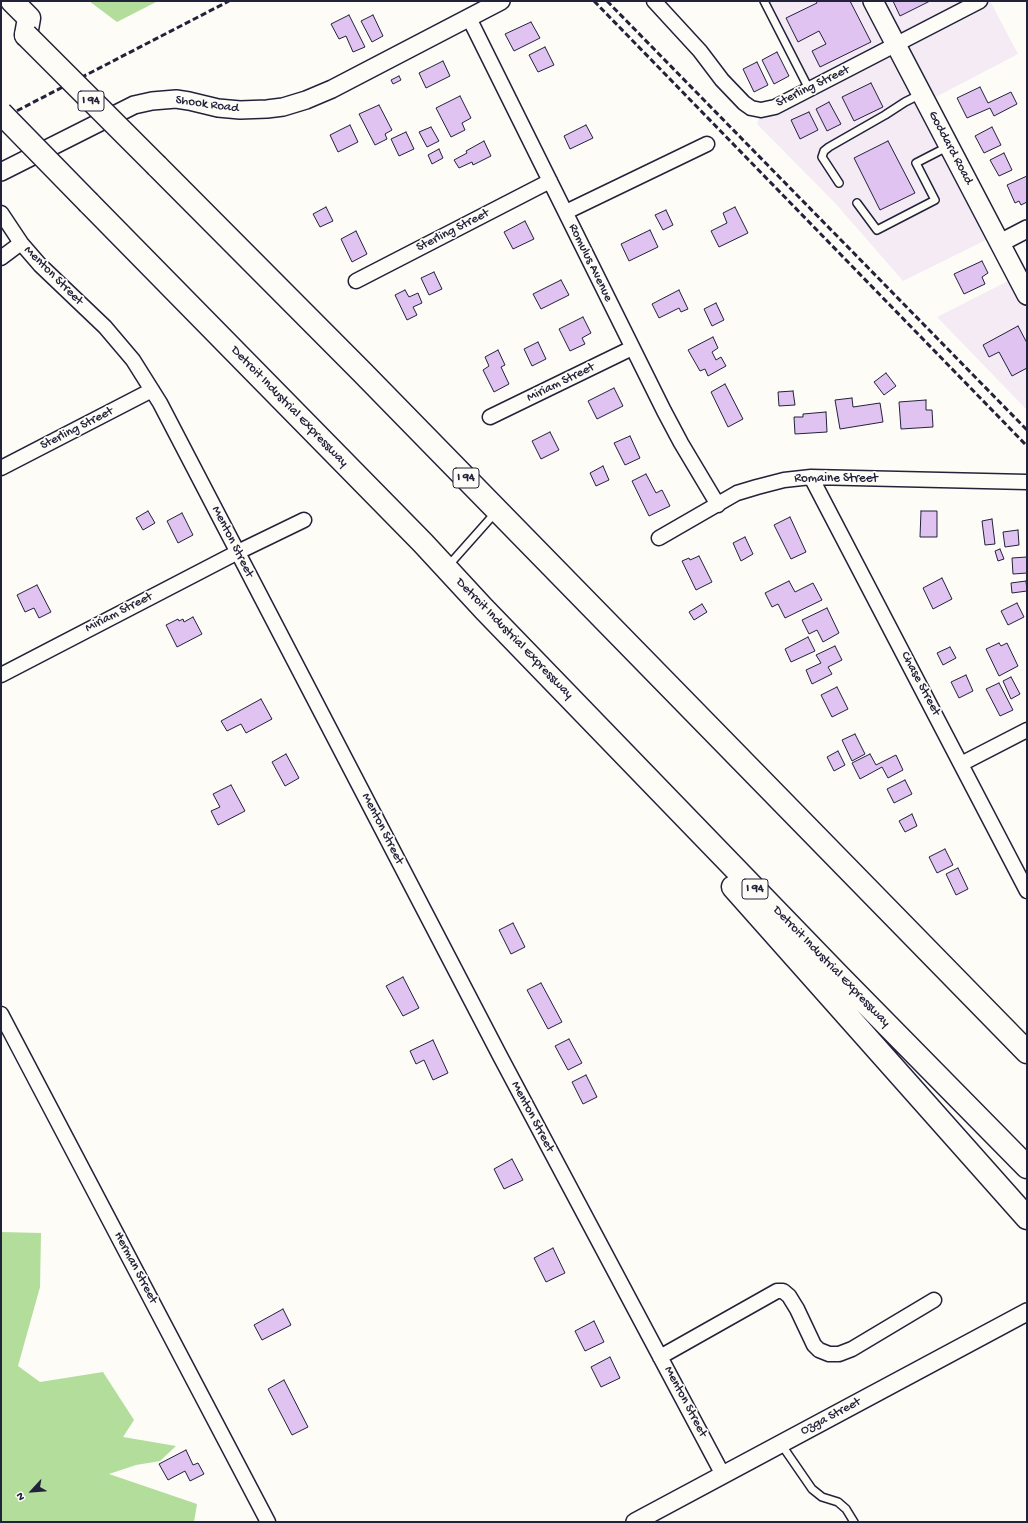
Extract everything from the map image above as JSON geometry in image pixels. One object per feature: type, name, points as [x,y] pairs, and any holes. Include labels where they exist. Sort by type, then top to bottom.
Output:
[{"type":"highway","points":[[12,1],[29,18],[26,35]]},
{"type":"highway","name":"I 94","points":[[1,9],[362,372],[1027,1052]]},
{"type":"highway","name":"Detroit Industrial Expressway","points":[[1,113],[447,568],[484,609],[839,976],[1027,1167]]},
{"type":"highway","points":[[484,609],[763,920],[1027,1218]]},
{"type":"main road","name":"Goddard Road","points":[[873,1],[1027,295]]},
{"type":"street","name":"Shook Road","points":[[1,172],[134,105],[152,101],[176,99],[218,108],[240,110],[267,109],[296,103],[332,89],[501,1]]},
{"type":"street","name":"Sterling Street","points":[[654,1],[700,51],[722,80],[744,103],[751,108],[761,110],[775,106],[810,89],[980,1]]},
{"type":"street","name":"Romulus Avenue","points":[[469,18],[632,348],[681,443],[718,505]]},
{"type":"street","points":[[566,212],[707,144]]},
{"type":"street","name":"Sterling Street","points":[[356,281],[550,181]]},
{"type":"street","name":"Menton Street","points":[[1,213],[21,243],[40,265],[106,327],[133,360],[152,390],[500,1056],[724,1474]]},
{"type":"street","points":[[1000,243],[1027,229]]},
{"type":"street","points":[[1,258],[21,243]]},
{"type":"street","name":"Miriam Street","points":[[490,417],[632,348]]},
{"type":"street","name":"Sterling Street","points":[[1,468],[152,390]]},
{"type":"street","name":"Romaine Street","points":[[659,538],[737,493],[757,486],[784,480],[811,477],[1027,482]]},
{"type":"street","name":"Chase Street","points":[[811,477],[1027,891]]},
{"type":"street","name":"Miriam Street","points":[[1,675],[238,552],[304,520]]},
{"type":"street","points":[[961,764],[1027,730]]},
{"type":"street","name":"Herman Street","points":[[1,1014],[268,1522]]},
{"type":"street","points":[[660,1356],[777,1292],[783,1291],[789,1296],[797,1309],[814,1345],[819,1350],[829,1354],[839,1354],[852,1349],[934,1300]]},
{"type":"street","name":"Ozga Street","points":[[635,1522],[1024,1314]]},
{"type":"lane","points":[[764,1],[810,89]]},
{"type":"lane","points":[[839,182],[822,157],[824,151],[828,147],[921,94]]},
{"type":"lane","points":[[856,204],[877,230],[935,200],[916,163],[949,146]]},
{"type":"lane","points":[[447,568],[497,510]]},
{"type":"lane","points":[[781,1444],[812,1489],[822,1497],[838,1502],[846,1509],[854,1522]]},
{"type":"shaded area","points":[[759,1],[860,1],[869,18],[875,19],[990,238],[903,281],[836,204],[757,124],[759,117],[781,111],[809,98]]},
{"type":"shaded area","points":[[881,1],[990,1],[1018,54],[932,99]]},
{"type":"shaded area","points":[[1012,279],[1027,309],[1027,410],[937,317]]},
{"type":"green space","points":[[89,1],[158,1],[117,22]]},
{"type":"green space","points":[[1,1232],[41,1233],[40,1287],[18,1366],[40,1382],[103,1372],[134,1420],[123,1437],[176,1446],[160,1461],[136,1465],[109,1474],[197,1504],[194,1522],[1,1522]]},
{"type":"building","points":[[816,1],[850,1],[871,42],[820,67],[812,51],[826,44],[819,31],[798,42],[786,18],[817,3]]},
{"type":"building","points":[[893,1],[930,1],[900,16]]},
{"type":"building","points":[[349,15],[365,47],[353,52],[346,36],[339,39],[331,24]]},
{"type":"building","points":[[373,15],[383,36],[372,42],[361,21]]},
{"type":"building","points":[[531,22],[540,38],[514,51],[505,34]]},
{"type":"building","points":[[545,47],[554,65],[538,72],[529,55]]},
{"type":"building","points":[[777,52],[789,76],[774,84],[762,60]]},
{"type":"building","points":[[443,61],[450,76],[426,88],[419,73]]},
{"type":"building","points":[[757,62],[768,85],[754,92],[743,69]]},
{"type":"building","points":[[399,76],[401,80],[393,84],[391,80]]},
{"type":"building","points":[[871,83],[883,107],[854,121],[842,97]]},
{"type":"building","points":[[980,87],[988,103],[1011,92],[1017,104],[994,116],[990,108],[967,118],[957,98]]},
{"type":"building","points":[[460,96],[471,118],[462,123],[465,130],[451,137],[436,108]]},
{"type":"building","points":[[829,102],[841,124],[827,131],[816,109]]},
{"type":"building","points":[[379,105],[392,130],[385,134],[387,139],[375,145],[359,114]]},
{"type":"building","points":[[809,112],[818,130],[800,139],[791,120]]},
{"type":"building","points":[[350,125],[358,142],[338,152],[330,135]]},
{"type":"building","points":[[586,125],[593,138],[570,149],[564,136]]},
{"type":"building","points":[[431,127],[439,141],[427,147],[419,132]]},
{"type":"building","points":[[992,127],[1001,145],[984,153],[975,136]]},
{"type":"building","points":[[406,132],[414,149],[399,156],[391,139]]},
{"type":"building","points":[[484,141],[491,156],[473,165],[472,162],[459,168],[454,160]]},
{"type":"building","points":[[888,141],[915,193],[880,210],[854,158]]},
{"type":"building","points":[[439,149],[443,158],[432,164],[428,155]]},
{"type":"building","points":[[1004,153],[1012,170],[999,176],[990,160]]},
{"type":"building","points":[[1027,176],[1027,202],[1021,205],[1019,201],[1015,203],[1007,185]]},
{"type":"building","points":[[326,207],[333,221],[320,227],[313,214]]},
{"type":"building","points":[[735,207],[748,233],[719,247],[711,231],[727,223],[723,213]]},
{"type":"building","points":[[666,210],[673,225],[663,230],[655,215]]},
{"type":"building","points":[[525,221],[534,239],[513,249],[504,232]]},
{"type":"building","points":[[650,230],[658,247],[629,261],[621,244]]},
{"type":"building","points":[[356,231],[367,254],[352,262],[341,239]]},
{"type":"building","points":[[982,261],[988,273],[982,277],[985,284],[964,294],[954,274]]},
{"type":"building","points":[[434,272],[442,289],[429,295],[421,278]]},
{"type":"building","points":[[561,280],[569,295],[541,309],[533,294]]},
{"type":"building","points":[[405,290],[409,297],[418,293],[422,303],[413,307],[417,315],[407,320],[395,295]]},
{"type":"building","points":[[679,290],[688,309],[681,312],[679,308],[659,318],[652,304]]},
{"type":"building","points":[[716,303],[724,320],[712,326],[704,309]]},
{"type":"building","points":[[583,317],[591,333],[582,338],[585,344],[570,351],[559,329]]},
{"type":"building","points":[[1018,326],[1027,343],[1027,368],[1012,376],[999,352],[989,357],[983,345]]},
{"type":"building","points":[[713,337],[718,348],[712,352],[716,360],[721,357],[726,366],[708,376],[705,369],[700,371],[688,350]]},
{"type":"building","points":[[538,342],[546,359],[532,366],[524,349]]},
{"type":"building","points":[[498,350],[505,365],[501,367],[509,384],[494,392],[483,370],[489,366],[485,357]]},
{"type":"building","points":[[886,373],[896,386],[884,395],[874,382]]},
{"type":"building","points":[[725,384],[743,419],[728,427],[711,392]]},
{"type":"building","points":[[614,388],[623,406],[597,419],[588,401]]},
{"type":"building","points":[[793,391],[795,405],[779,406],[778,392]]},
{"type":"building","points":[[852,398],[853,407],[880,403],[883,422],[840,429],[835,400]]},
{"type":"building","points":[[926,400],[926,410],[932,410],[933,427],[901,429],[899,402]]},
{"type":"building","points":[[826,412],[827,432],[795,434],[794,417],[803,417],[803,414]]},
{"type":"building","points":[[550,432],[559,450],[541,459],[532,441]]},
{"type":"building","points":[[630,436],[640,458],[625,465],[614,443]]},
{"type":"building","points":[[603,466],[609,480],[596,486],[590,473]]},
{"type":"building","points":[[646,474],[656,493],[662,490],[670,506],[649,516],[632,481]]},
{"type":"building","points":[[148,511],[155,523],[143,530],[136,518]]},
{"type":"building","points":[[921,511],[937,511],[937,537],[920,537]]},
{"type":"building","points":[[182,513],[193,535],[178,543],[167,521]]},
{"type":"building","points":[[790,517],[806,552],[791,559],[774,525]]},
{"type":"building","points":[[992,519],[995,544],[985,545],[982,521]]},
{"type":"building","points":[[1018,530],[1019,545],[1005,547],[1003,532]]},
{"type":"building","points":[[745,537],[753,554],[741,561],[733,543]]},
{"type":"building","points":[[1000,549],[1004,559],[998,561],[995,551]]},
{"type":"building","points":[[699,556],[712,582],[696,590],[682,561],[689,558],[690,560]]},
{"type":"building","points":[[1027,557],[1027,573],[1013,574],[1012,558]]},
{"type":"building","points":[[942,578],[952,599],[933,609],[923,588]]},
{"type":"building","points":[[789,581],[795,592],[813,583],[822,600],[785,618],[778,604],[772,607],[765,593]]},
{"type":"building","points":[[1026,581],[1027,591],[1012,593],[1011,583]]},
{"type":"building","points":[[37,585],[51,612],[39,618],[34,608],[25,612],[17,595]]},
{"type":"building","points":[[1017,603],[1024,617],[1008,625],[1001,611]]},
{"type":"building","points":[[702,604],[707,612],[694,620],[689,612]]},
{"type":"building","points":[[827,608],[839,633],[823,642],[817,630],[809,634],[802,620]]},
{"type":"building","points":[[193,617],[202,634],[177,647],[166,625],[178,619],[179,621],[183,619],[184,622]]},
{"type":"building","points":[[808,637],[815,651],[791,662],[785,649]]},
{"type":"building","points":[[999,643],[1001,646],[1007,643],[1018,666],[999,676],[986,649]]},
{"type":"building","points":[[835,646],[842,660],[828,667],[832,674],[812,684],[806,670],[821,663],[816,655]]},
{"type":"building","points":[[950,647],[956,658],[943,665],[937,653]]},
{"type":"building","points":[[966,675],[973,691],[959,698],[951,682]]},
{"type":"building","points":[[1011,677],[1020,694],[1011,699],[1003,681]]},
{"type":"building","points":[[999,683],[1013,710],[1000,716],[986,689]]},
{"type":"building","points":[[837,687],[848,709],[832,717],[821,695]]},
{"type":"building","points":[[261,699],[272,719],[246,733],[241,724],[227,731],[221,721]]},
{"type":"building","points":[[855,734],[865,754],[852,761],[842,740]]},
{"type":"building","points":[[838,751],[845,765],[834,771],[827,757]]},
{"type":"building","points":[[286,754],[299,778],[285,786],[272,762]]},
{"type":"building","points":[[870,754],[876,765],[896,755],[903,770],[888,778],[882,767],[860,779],[852,763]]},
{"type":"building","points":[[905,780],[912,794],[894,803],[887,789]]},
{"type":"building","points":[[231,785],[245,811],[218,825],[211,811],[220,807],[213,794]]},
{"type":"building","points":[[912,814],[917,826],[905,832],[899,821]]},
{"type":"building","points":[[945,849],[953,865],[937,873],[929,857]]},
{"type":"building","points":[[958,868],[968,889],[956,895],[946,874]]},
{"type":"building","points":[[513,923],[525,947],[511,954],[499,930]]},
{"type":"building","points":[[403,977],[419,1008],[403,1016],[386,986]]},
{"type":"building","points":[[541,983],[562,1022],[548,1029],[527,990]]},
{"type":"building","points":[[569,1039],[582,1063],[568,1070],[555,1046]]},
{"type":"building","points":[[433,1040],[448,1073],[433,1080],[424,1060],[416,1064],[410,1051]]},
{"type":"building","points":[[586,1075],[597,1097],[583,1104],[572,1082]]},
{"type":"building","points":[[512,1159],[523,1180],[504,1189],[494,1169]]},
{"type":"building","points":[[553,1248],[565,1273],[546,1282],[534,1258]]},
{"type":"building","points":[[283,1309],[291,1325],[262,1340],[254,1325]]},
{"type":"building","points":[[594,1321],[604,1342],[585,1351],[575,1331]]},
{"type":"building","points":[[610,1357],[620,1378],[601,1387],[591,1367]]},
{"type":"building","points":[[284,1380],[308,1427],[292,1435],[268,1389]]},
{"type":"building","points":[[186,1450],[193,1465],[198,1463],[204,1474],[190,1481],[185,1471],[168,1480],[159,1464]]},
{"type":"railway","points":[[1,119],[229,1]]},
{"type":"railway","points":[[594,1],[1027,446]]},
{"type":"railway","points":[[607,1],[1027,430]]}]
